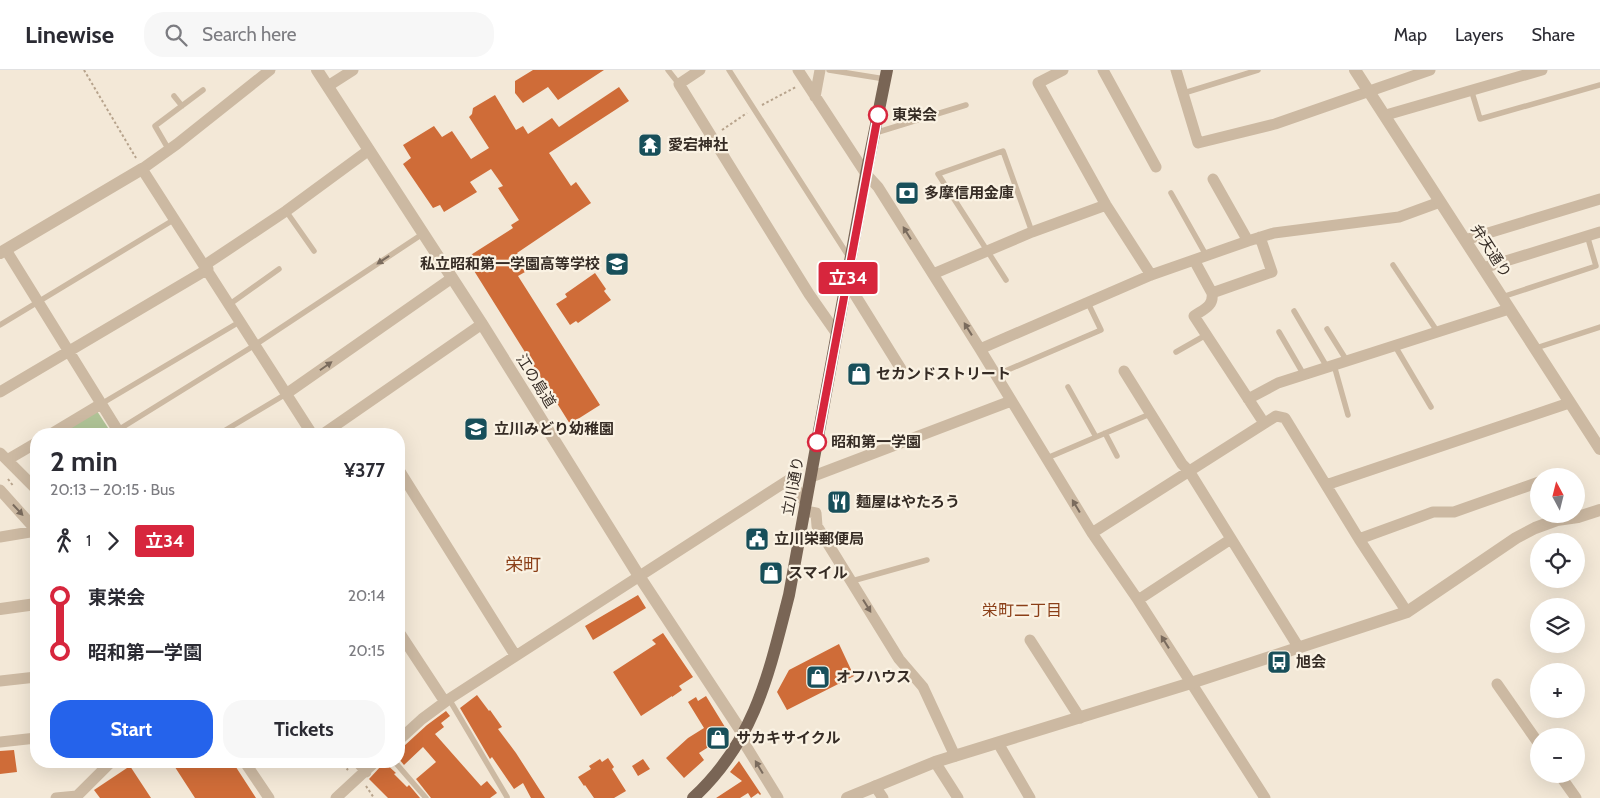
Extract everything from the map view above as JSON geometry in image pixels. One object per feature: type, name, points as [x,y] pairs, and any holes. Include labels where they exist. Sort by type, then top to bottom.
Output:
[{"type":"main road","name":"立川通り","points":[[693,798],[726,760],[744,734],[756,708],[777,644],[789,595],[886,74]]},
{"type":"street","points":[[116,428],[38,302],[3,252],[142,169],[270,70]]},
{"type":"street","name":"江の島道","points":[[317,70],[482,324],[639,576],[744,734]]},
{"type":"street","points":[[328,86],[353,70]]},
{"type":"street","points":[[700,70],[679,84],[809,294],[837,334]]},
{"type":"street","points":[[798,70],[866,174],[878,187],[980,348],[1092,533],[1138,600],[1265,798]]},
{"type":"street","points":[[815,97],[820,70]]},
{"type":"street","points":[[1062,70],[1038,83],[1106,205],[1151,275]]},
{"type":"street","points":[[1103,70],[1156,167]]},
{"type":"street","points":[[1176,70],[1198,143],[1275,124],[1430,70]]},
{"type":"street","name":"弁天通り","points":[[1355,70],[1386,115],[1534,349],[1600,449]]},
{"type":"street","points":[[1386,115],[1542,70]]},
{"type":"street","points":[[0,392],[69,352],[206,267],[369,150]]},
{"type":"street","points":[[142,169],[308,428]]},
{"type":"street","points":[[1213,179],[1248,241]]},
{"type":"street","points":[[1465,240],[1600,199]]},
{"type":"street","points":[[980,348],[1151,275],[1260,237],[1274,233],[1399,217],[1440,202]]},
{"type":"street","points":[[933,274],[1032,232],[1106,205]]},
{"type":"street","points":[[1483,268],[1600,232]]},
{"type":"street","points":[[1212,294],[1272,272],[1260,237]]},
{"type":"street","points":[[1194,260],[1212,294],[1213,300],[1211,305],[1194,316],[1264,423]]},
{"type":"street","points":[[286,394],[452,278]]},
{"type":"street","points":[[847,282],[901,369]]},
{"type":"street","points":[[1248,399],[1278,383],[1304,374],[1509,309]]},
{"type":"street","points":[[332,428],[482,324]]},
{"type":"street","points":[[1124,371],[1299,648]]},
{"type":"street","points":[[811,477],[1011,401]]},
{"type":"street","points":[[1326,485],[1570,403]]},
{"type":"street","points":[[61,428],[101,404]]},
{"type":"street","points":[[1092,533],[1264,423],[1276,416],[1285,418],[1359,539],[1407,612]]},
{"type":"street","points":[[30,446],[4,457],[30,483]]},
{"type":"street","points":[[405,480],[515,655]]},
{"type":"street","points":[[405,734],[422,718],[515,655],[790,480],[805,507],[816,513],[817,526],[900,658],[923,687],[954,756]]},
{"type":"street","points":[[1359,539],[1433,512],[1454,512],[1530,485]]},
{"type":"street","points":[[0,490],[30,523]]},
{"type":"street","points":[[1585,515],[1600,510]]},
{"type":"street","points":[[847,798],[935,762],[1191,683],[1407,612],[1516,538],[1544,523]]},
{"type":"street","points":[[0,537],[30,531]]},
{"type":"street","points":[[1138,600],[1231,539]]},
{"type":"street","points":[[0,609],[30,605]]},
{"type":"street","points":[[405,640],[447,700]]},
{"type":"street","points":[[1030,640],[1080,718]]},
{"type":"street","points":[[0,681],[30,678]]},
{"type":"street","points":[[1497,684],[1530,731]]},
{"type":"street","points":[[744,734],[746,746],[778,798]]},
{"type":"street","points":[[0,742],[30,739]]},
{"type":"street","points":[[998,743],[1030,798]]},
{"type":"street","points":[[935,762],[958,798]]},
{"type":"street","points":[[56,798],[76,797],[105,768]]},
{"type":"street","points":[[249,768],[269,798]]},
{"type":"street","points":[[363,768],[366,772]]},
{"type":"street","points":[[336,798],[370,768]]},
{"type":"street","points":[[1565,783],[1576,798]]},
{"type":"street","points":[[875,786],[883,798]]},
{"type":"lane","points":[[668,70],[679,84]]},
{"type":"lane","points":[[729,70],[851,260]]},
{"type":"lane","points":[[829,70],[886,74]]},
{"type":"lane","points":[[1184,93],[1258,70]]},
{"type":"lane","points":[[1472,89],[1480,119],[1600,85]]},
{"type":"lane","points":[[169,150],[155,126],[203,90]]},
{"type":"lane","points":[[174,96],[182,106]]},
{"type":"lane","points":[[875,133],[966,105]]},
{"type":"lane","points":[[1006,280],[938,174],[1003,150],[1032,232]]},
{"type":"lane","points":[[1171,193],[1206,255]]},
{"type":"lane","points":[[286,211],[314,251]]},
{"type":"lane","points":[[0,325],[175,219]]},
{"type":"lane","points":[[125,428],[424,233]]},
{"type":"lane","points":[[1501,297],[1596,266],[1587,235]]},
{"type":"lane","points":[[1393,265],[1437,332]]},
{"type":"lane","points":[[230,304],[279,268]]},
{"type":"lane","points":[[996,375],[1101,330],[1088,302]]},
{"type":"lane","points":[[1294,311],[1330,366],[1348,415]]},
{"type":"lane","points":[[101,404],[241,321]]},
{"type":"lane","points":[[1534,349],[1600,327]]},
{"type":"lane","points":[[1327,329],[1347,361]]},
{"type":"lane","points":[[1279,332],[1304,374]]},
{"type":"lane","points":[[1176,352],[1206,335]]},
{"type":"lane","points":[[1395,346],[1431,407]]},
{"type":"lane","points":[[1068,387],[1096,437]]},
{"type":"lane","points":[[229,428],[286,394]]},
{"type":"lane","points":[[1047,458],[1150,414]]},
{"type":"lane","points":[[1104,433],[1117,456]]},
{"type":"lane","points":[[852,581],[927,560]]},
{"type":"lane","points":[[447,700],[507,797]]},
{"type":"lane","points":[[400,768],[426,798]]},
{"type":"path","points":[[84,70],[142,169]]},
{"type":"path","points":[[4,473],[15,488]]},
{"type":"path","points":[[26,501],[30,505]]},
{"type":"green space","points":[[97,411],[108,428],[69,428]]},
{"type":"building","points":[[533,70],[604,70],[558,100],[548,87],[523,103],[515,93],[515,81]]},
{"type":"building","points":[[619,87],[629,101],[549,153],[571,186],[576,182],[591,203],[515,256],[525,272],[518,276],[600,405],[570,424],[466,258],[513,228],[511,225],[519,220],[498,188],[503,186],[491,169],[470,182],[477,192],[444,212],[440,205],[433,208],[403,164],[411,158],[403,145],[434,126],[442,137],[452,131],[471,159],[489,148],[469,117],[472,114],[473,108],[495,95],[516,130],[523,126],[528,134],[552,118],[559,127]]},
{"type":"building","points":[[595,273],[611,300],[578,323],[576,321],[570,325],[556,304],[567,297],[565,294]]},
{"type":"building","points":[[638,595],[646,608],[593,640],[585,626]]},
{"type":"building","points":[[663,633],[693,677],[679,686],[682,690],[641,716],[613,672],[656,644],[652,640]]},
{"type":"building","points":[[839,644],[854,676],[787,710],[777,692],[789,670]]},
{"type":"building","points":[[477,695],[502,727],[498,729],[545,798],[531,798],[523,783],[514,789],[492,757],[490,759],[460,708]]},
{"type":"building","points":[[706,696],[728,732],[726,736],[699,753],[704,760],[684,778],[666,758],[688,738],[704,728],[688,702],[696,697],[698,701]]},
{"type":"building","points":[[446,711],[450,716],[441,723],[444,727],[435,734],[481,786],[487,781],[497,793],[490,798],[431,798],[416,779],[436,762],[423,747],[405,764],[405,745]]},
{"type":"building","points":[[14,750],[17,772],[0,774],[0,751]]},
{"type":"building","points":[[608,758],[614,767],[612,769],[626,791],[614,798],[594,798],[578,777],[591,769],[589,766],[600,759],[602,762]]},
{"type":"building","points":[[643,759],[650,769],[638,776],[632,766]]},
{"type":"building","points":[[739,761],[761,794],[758,793],[751,798],[748,793],[740,798],[716,798],[742,781],[730,772]]},
{"type":"building","points":[[127,768],[131,768],[151,798],[100,798],[94,790]]},
{"type":"building","points":[[176,768],[237,768],[256,798],[195,798]]},
{"type":"building","points":[[379,768],[391,768],[396,773],[394,774],[407,787],[409,785],[420,798],[388,798],[369,779]]},
{"type":"bus line","name":"立34","points":[[817,442],[878,115]]},
{"type":"place","name":"東栄会","points":[[878,115]]},
{"type":"place","name":"愛宕神社","points":[[650,145]]},
{"type":"place","name":"多摩信用金庫","points":[[907,193]]},
{"type":"place","name":"私立昭和第一学園高等学校","points":[[617,264]]},
{"type":"place","name":"セカンドストリート","points":[[859,374]]},
{"type":"place","name":"立川みどり幼稚園","points":[[476,429]]},
{"type":"place","name":"昭和第一学園","points":[[817,442]]},
{"type":"place","name":"麺屋はやたろう","points":[[839,502]]},
{"type":"place","name":"立川栄郵便局","points":[[757,539]]},
{"type":"place","name":"スマイル","points":[[771,573]]},
{"type":"place","name":"旭会","points":[[1279,662]]},
{"type":"place","name":"オフハウス","points":[[818,677]]},
{"type":"place","name":"サカキサイクル","points":[[718,738]]},
{"type":"district","name":"栄町","points":[[523,565]]},
{"type":"district","name":"栄町二丁目","points":[[1022,610]]}]
